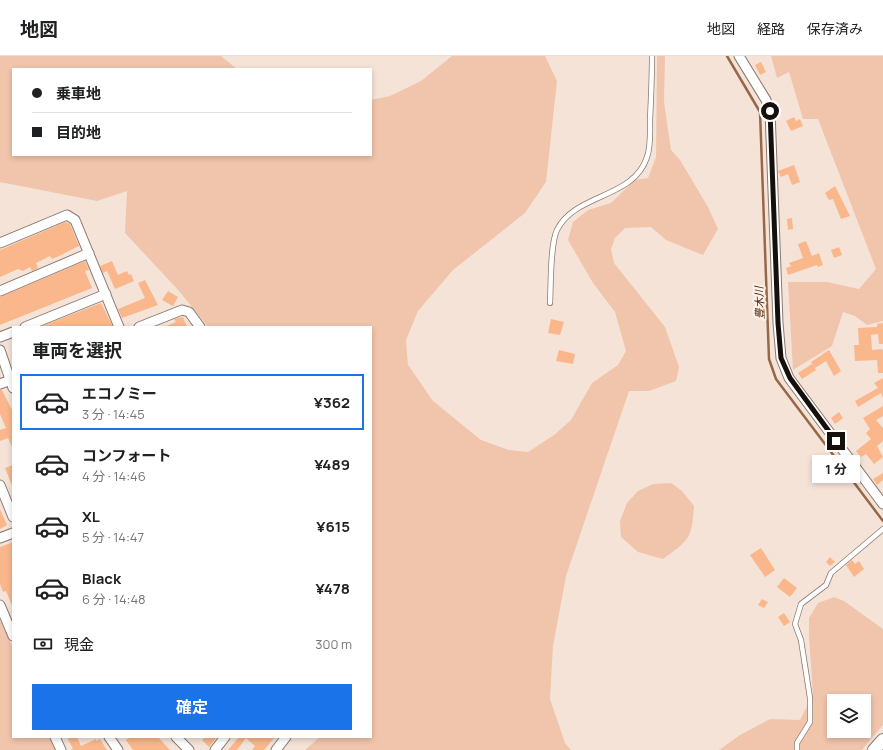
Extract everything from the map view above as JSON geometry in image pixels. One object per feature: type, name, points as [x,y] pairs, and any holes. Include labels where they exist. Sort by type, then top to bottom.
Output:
[{"type":"street","points":[[739,56],[766,100],[770,111],[778,323],[781,358],[790,378],[883,504]]},
{"type":"street","points":[[0,243],[67,216],[75,220],[119,326]]},
{"type":"street","points":[[0,291],[89,253]]},
{"type":"street","points":[[27,326],[106,294]]},
{"type":"street","points":[[142,326],[182,310],[189,312],[199,326]]},
{"type":"street","points":[[0,337],[12,332]]},
{"type":"street","points":[[0,350],[12,382],[0,384]]},
{"type":"street","points":[[0,486],[12,515]]},
{"type":"street","points":[[0,538],[12,533]]},
{"type":"street","points":[[0,605],[12,634]]},
{"type":"street","points":[[55,738],[61,750]]},
{"type":"street","points":[[110,738],[118,750]]},
{"type":"street","points":[[177,738],[189,750]]},
{"type":"street","points":[[215,750],[224,738]]},
{"type":"street","points":[[276,750],[285,738]]},
{"type":"street","points":[[874,750],[883,740]]},
{"type":"lane","points":[[550,303],[553,247],[556,231],[566,217],[581,206],[622,186],[638,172],[647,157],[650,139],[652,56]]},
{"type":"lane","points":[[797,750],[798,743],[810,722],[810,698],[801,640],[795,624],[801,604],[826,585],[830,573],[883,529]]},
{"type":"shaded area","points":[[0,56],[221,56],[236,68],[12,68],[12,156],[372,156],[372,100],[390,96],[421,81],[452,56],[545,56],[557,81],[546,182],[525,213],[453,270],[418,311],[406,340],[408,365],[433,401],[481,440],[509,450],[528,452],[554,435],[571,420],[592,383],[618,365],[626,351],[615,312],[593,283],[568,240],[573,222],[588,210],[611,203],[635,180],[648,178],[656,157],[657,56],[665,56],[664,102],[671,150],[680,160],[708,207],[718,229],[703,255],[666,240],[651,227],[625,228],[615,238],[611,249],[614,263],[665,327],[679,367],[676,381],[649,391],[629,391],[566,576],[553,646],[550,699],[565,743],[571,750],[305,750],[319,738],[372,738],[372,326],[207,326],[179,291],[125,233],[127,191],[97,201],[0,182]]},
{"type":"shaded area","points":[[771,56],[883,56],[883,321],[867,325],[855,316],[843,312],[832,346],[793,370],[788,282],[827,282],[859,289],[876,269],[818,119],[803,119],[789,72],[777,78]]},
{"type":"shaded area","points":[[671,483],[682,491],[694,506],[692,526],[688,538],[684,543],[663,559],[638,552],[621,537],[620,521],[627,503],[638,491],[653,484]]},
{"type":"shaded area","points":[[834,597],[844,601],[883,629],[883,725],[862,750],[719,750],[740,735],[770,719],[800,720],[813,694],[809,618],[818,603]]},
{"type":"shaded area","points":[[0,620],[12,646],[12,738],[50,738],[55,750],[0,750]]},
{"type":"building","points":[[761,62],[766,72],[760,75],[755,65]]},
{"type":"building","points":[[794,117],[796,121],[800,119],[803,126],[791,131],[786,121]]},
{"type":"building","points":[[794,165],[800,182],[792,185],[788,174],[781,177],[778,171]]},
{"type":"building","points":[[835,186],[850,216],[841,219],[833,199],[829,200],[825,193]]},
{"type":"building","points":[[792,218],[793,229],[788,230],[787,219]]},
{"type":"building","points":[[65,222],[70,224],[79,246],[52,259],[50,256],[36,263],[38,268],[32,271],[30,267],[23,271],[18,269],[0,277],[0,250]]},
{"type":"building","points":[[806,241],[812,256],[819,253],[823,265],[818,267],[817,265],[788,275],[786,268],[791,266],[789,263],[803,258],[798,244]]},
{"type":"building","points":[[839,247],[842,255],[834,258],[831,250]]},
{"type":"building","points":[[85,261],[89,270],[85,271],[92,288],[0,325],[0,297]]},
{"type":"building","points":[[112,261],[118,275],[127,271],[129,275],[131,274],[134,281],[115,289],[107,271],[103,273],[100,266]]},
{"type":"building","points":[[145,280],[158,305],[122,318],[118,309],[145,298],[138,283]]},
{"type":"building","points":[[168,291],[178,297],[173,306],[162,300]]},
{"type":"building","points":[[101,303],[112,326],[43,326]]},
{"type":"building","points":[[183,317],[187,326],[166,326],[176,322],[174,319]]},
{"type":"building","points":[[551,319],[564,322],[560,335],[548,333]]},
{"type":"building","points":[[883,323],[883,344],[879,344],[878,334],[871,335],[872,350],[882,349],[883,351],[883,373],[878,373],[877,360],[855,361],[854,345],[859,345],[858,328],[877,327],[877,324]]},
{"type":"building","points":[[559,350],[575,354],[573,364],[556,361]]},
{"type":"building","points":[[829,350],[841,371],[834,376],[826,361],[815,368],[811,362]]},
{"type":"building","points":[[812,364],[816,370],[802,379],[798,373]]},
{"type":"building","points":[[883,378],[883,398],[881,393],[858,407],[855,401],[878,388],[874,383]]},
{"type":"building","points":[[0,390],[2,390],[12,410],[12,447],[8,438],[0,441],[0,430],[6,428],[0,414]]},
{"type":"building","points":[[883,406],[883,416],[876,420],[883,428],[883,441],[877,446],[883,457],[874,464],[866,454],[861,457],[856,451],[871,439],[866,433],[870,429],[863,418]]},
{"type":"building","points":[[839,412],[843,418],[835,424],[831,418]]},
{"type":"building","points":[[12,465],[12,486],[5,468]]},
{"type":"building","points":[[883,473],[883,480],[877,485],[873,479]]},
{"type":"building","points":[[0,509],[7,525],[0,529]]},
{"type":"building","points":[[12,542],[12,606],[6,591],[3,592],[0,584],[0,547]]},
{"type":"building","points":[[761,548],[775,570],[765,577],[750,555]]},
{"type":"building","points":[[830,557],[835,562],[830,566],[826,562]]},
{"type":"building","points":[[852,560],[855,564],[859,561],[864,569],[854,577],[846,565]]},
{"type":"building","points":[[784,578],[797,588],[790,597],[777,587]]},
{"type":"building","points":[[762,599],[768,602],[764,608],[758,605]]},
{"type":"building","points":[[784,613],[790,622],[784,626],[778,617]]},
{"type":"building","points":[[68,738],[77,738],[81,746],[96,739],[96,741],[100,739],[107,750],[70,750],[73,749]]},
{"type":"building","points":[[129,738],[159,738],[170,750],[133,750],[126,740]]},
{"type":"building","points":[[204,738],[216,738],[209,747],[202,740]]},
{"type":"building","points":[[238,738],[246,738],[237,750],[228,750]]},
{"type":"building","points":[[246,738],[274,738],[264,750],[252,750],[255,746]]},
{"type":"waterway","name":"豊木川","points":[[727,56],[760,112],[769,359],[776,379],[883,521]]},
{"type":"route","points":[[770,111],[778,323],[781,358],[790,378],[836,441]]}]
